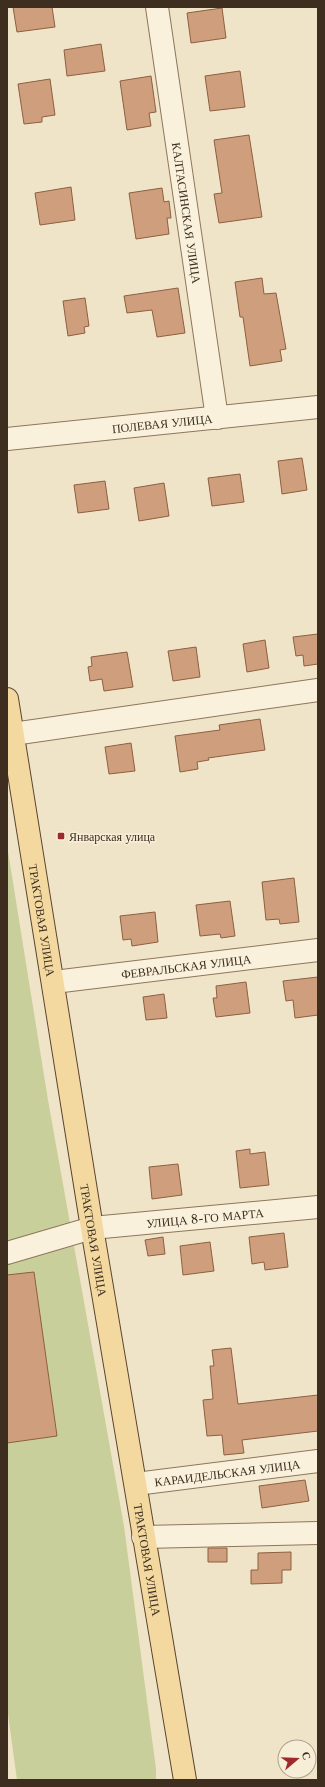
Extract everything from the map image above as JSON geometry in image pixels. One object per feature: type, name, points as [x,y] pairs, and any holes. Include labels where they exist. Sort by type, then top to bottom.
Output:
[{"type":"main road","name":"ТРАКТОВАЯ УЛИЦА","points":[[7,699],[54,982],[92,1228],[185,1780]]},
{"type":"street","name":"КАЛТАСИНСКАЯ УЛИЦА","points":[[157,7],[217,418]]},
{"type":"street","name":"ПОЛЕВАЯ УЛИЦА","points":[[7,439],[318,407]]},
{"type":"street","points":[[13,734],[318,690]]},
{"type":"street","name":"ФЕВРАЛЬСКАЯ УЛИЦА","points":[[54,982],[318,950]]},
{"type":"street","name":"УЛИЦА 8-ГО МАРТА","points":[[7,1254],[92,1228],[318,1207]]},
{"type":"street","name":"КАРАИДЕЛЬСКАЯ УЛИЦА","points":[[136,1484],[318,1461]]},
{"type":"street","points":[[143,1537],[318,1534]]},
{"type":"green space","points":[[7,845],[48,1100],[124,1526],[156,1769],[156,1780],[17,1780],[7,1707]]},
{"type":"building","points":[[13,7],[52,7],[55,27],[17,32]]},
{"type":"building","points":[[222,8],[226,38],[191,43],[187,13]]},
{"type":"building","points":[[101,44],[105,71],[67,76],[64,50]]},
{"type":"building","points":[[240,71],[245,107],[210,111],[205,76]]},
{"type":"building","points":[[151,76],[156,112],[149,113],[151,126],[127,130],[120,81]]},
{"type":"building","points":[[50,79],[55,115],[42,117],[42,122],[24,124],[18,84]]},
{"type":"building","points":[[249,135],[262,217],[219,223],[214,194],[222,193],[214,140]]},
{"type":"building","points":[[71,187],[75,220],[40,225],[35,193]]},
{"type":"building","points":[[162,188],[164,202],[169,201],[171,218],[167,218],[169,234],[136,239],[129,193]]},
{"type":"building","points":[[262,278],[264,294],[276,293],[286,349],[280,350],[282,361],[250,366],[243,317],[240,317],[235,282]]},
{"type":"building","points":[[178,288],[185,333],[157,337],[152,310],[127,313],[124,296]]},
{"type":"building","points":[[85,298],[89,326],[84,327],[85,333],[68,336],[63,301]]},
{"type":"building","points":[[302,458],[307,490],[282,494],[278,461]]},
{"type":"building","points":[[240,474],[244,502],[212,506],[208,478]]},
{"type":"building","points":[[105,481],[109,509],[78,513],[74,485]]},
{"type":"building","points":[[164,483],[169,516],[139,521],[134,488]]},
{"type":"building","points":[[318,634],[318,664],[304,666],[303,655],[296,656],[293,637]]},
{"type":"building","points":[[265,640],[269,668],[247,672],[243,644]]},
{"type":"building","points":[[196,647],[200,677],[173,681],[168,651]]},
{"type":"building","points":[[127,652],[133,687],[104,691],[102,679],[90,681],[88,667],[92,666],[91,657]]},
{"type":"building","points":[[260,719],[265,750],[208,758],[209,760],[197,762],[198,769],[180,772],[175,736],[220,730],[219,725]]},
{"type":"building","points":[[131,743],[135,771],[109,774],[105,747]]},
{"type":"building","points":[[294,878],[299,922],[280,924],[279,919],[266,920],[262,882]]},
{"type":"building","points":[[230,901],[235,936],[221,938],[220,934],[200,936],[196,905]]},
{"type":"building","points":[[155,912],[158,942],[132,946],[131,939],[123,940],[120,916]]},
{"type":"building","points":[[318,977],[318,1015],[295,1018],[293,1000],[286,1001],[283,981]]},
{"type":"building","points":[[246,982],[250,1013],[216,1017],[213,998],[217,998],[216,986]]},
{"type":"building","points":[[164,994],[167,1018],[146,1020],[143,997]]},
{"type":"building","points":[[250,1149],[250,1154],[265,1152],[269,1185],[240,1188],[236,1151]]},
{"type":"building","points":[[178,1164],[182,1195],[152,1199],[149,1167]]},
{"type":"building","points":[[284,1233],[288,1267],[265,1270],[264,1262],[252,1264],[249,1237]]},
{"type":"building","points":[[163,1237],[165,1254],[148,1256],[145,1240]]},
{"type":"building","points":[[210,1242],[214,1271],[183,1275],[180,1246]]},
{"type":"building","points":[[34,1272],[57,1436],[7,1443],[7,1275]]},
{"type":"building","points":[[231,1348],[238,1404],[318,1395],[318,1431],[242,1440],[244,1453],[224,1455],[222,1435],[207,1436],[203,1400],[213,1399],[210,1366],[214,1366],[212,1350]]},
{"type":"building","points":[[305,1480],[309,1501],[262,1508],[259,1486]]},
{"type":"building","points":[[208,1548],[227,1548],[227,1562],[208,1562]]},
{"type":"building","points":[[291,1552],[291,1570],[282,1570],[282,1583],[251,1584],[251,1570],[258,1570],[258,1553]]},
{"type":"place","name":"Январская улица","points":[[61,836]]}]
